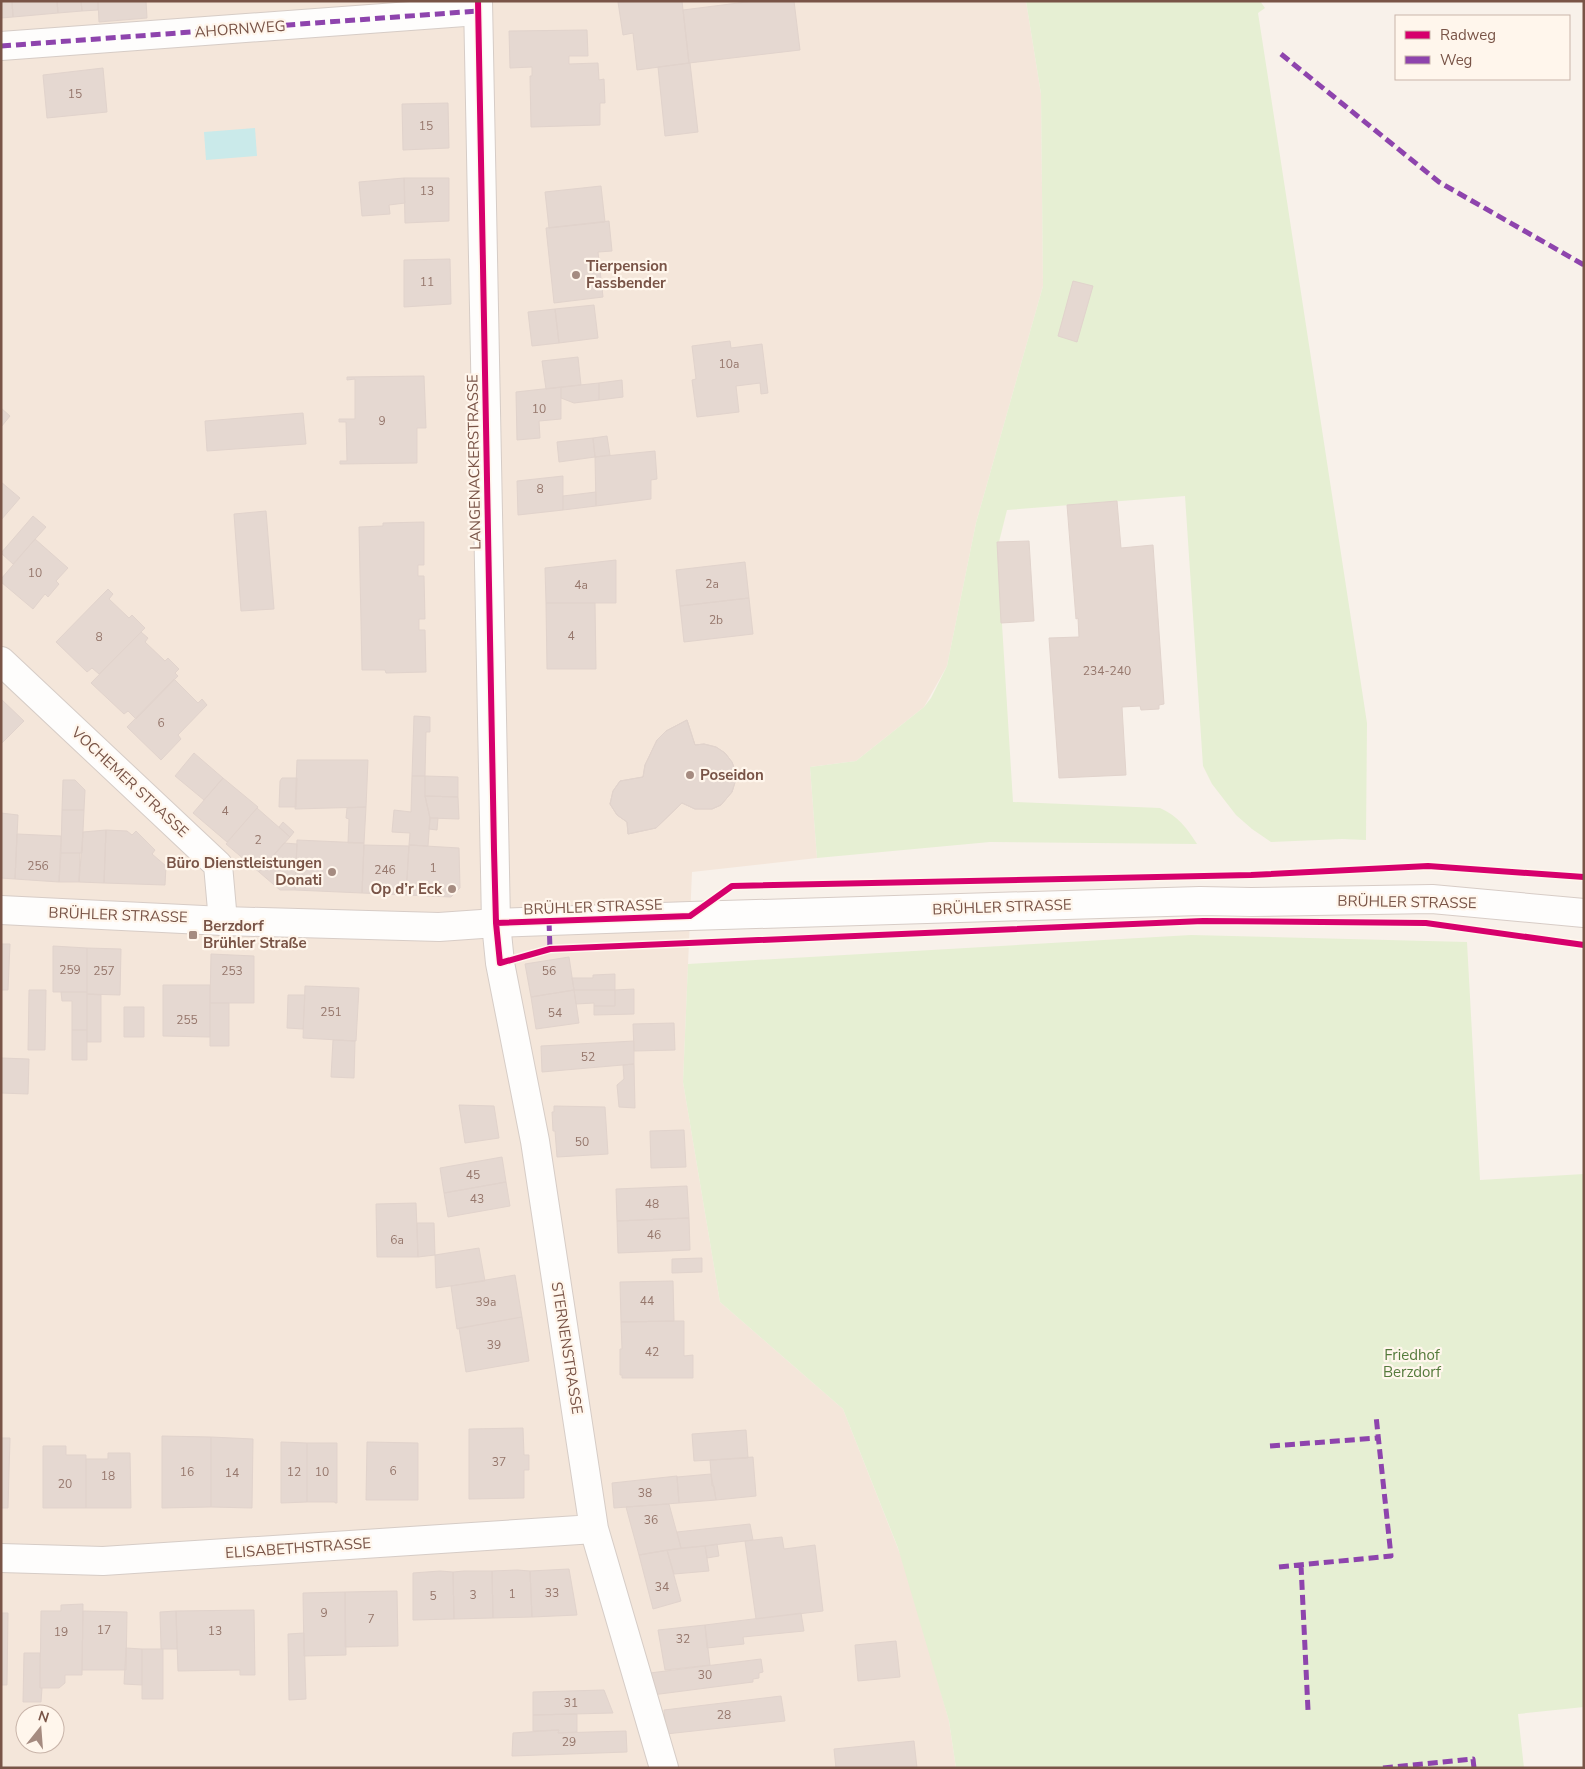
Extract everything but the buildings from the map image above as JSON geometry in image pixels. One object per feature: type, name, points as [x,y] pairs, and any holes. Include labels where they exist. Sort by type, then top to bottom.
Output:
[{"type":"street","name":"AHORNWEG","points":[[1,46],[478,6]]},
{"type":"street","name":"LANGENACKERSTRASSE","points":[[478,6],[496,923]]},
{"type":"street","name":"VOCHEMER STRASSE","points":[[1,661],[218,865],[223,921]]},
{"type":"street","name":"BRÜHLER STRASSE","points":[[1,910],[223,921],[439,927],[496,923],[1200,901],[1432,900],[1584,913]]},
{"type":"street","name":"STERNENSTRASSE","points":[[496,923],[500,963],[535,1141],[594,1529],[664,1768]]},
{"type":"street","name":"ELISABETHSTRASSE","points":[[1,1558],[103,1561],[594,1529]]},
{"type":"shaded area","points":[[1,1],[1026,1],[1041,94],[1043,286],[976,523],[947,666],[924,707],[856,761],[810,767],[817,858],[692,872],[683,1082],[720,1302],[843,1409],[908,1574],[949,1721],[956,1768],[1,1768]]},
{"type":"green space","points":[[1026,1],[1260,1],[1265,8],[1258,13],[1367,723],[1366,840],[1342,839],[1271,842],[1236,815],[1212,784],[1203,766],[1185,496],[1007,510],[999,542],[997,543],[1013,802],[1160,808],[1182,823],[1197,844],[990,842],[817,858],[810,767],[856,761],[924,707],[931,698],[947,666],[976,523],[1043,286],[1041,94]]},
{"type":"green space","name":"Friedhof Berzdorf","points":[[1191,935],[1467,942],[1480,1180],[1584,1174],[1584,1707],[1518,1714],[1524,1768],[956,1768],[949,1721],[898,1548],[843,1409],[720,1302],[683,1082],[688,964]]},
{"type":"water","points":[[255,128],[257,156],[206,160],[204,132]]},
{"type":"marked path","points":[[1,46],[478,11]]},
{"type":"marked path","points":[[1281,54],[1439,182],[1584,265]]},
{"type":"marked path","points":[[549,921],[550,949]]},
{"type":"marked path","points":[[1279,1567],[1391,1556],[1376,1416]]},
{"type":"marked path","points":[[1270,1446],[1378,1438]]},
{"type":"marked path","points":[[1301,1565],[1308,1710]]},
{"type":"marked path","points":[[1383,1768],[1473,1759],[1474,1768]]},
{"type":"cycle path","points":[[478,1],[494,850],[496,923],[500,963],[550,949],[1203,921],[1426,923],[1584,945]]},
{"type":"cycle path","points":[[496,923],[690,916],[732,886],[1251,875],[1428,866],[1584,877]]},
{"type":"place","name":"Tierpension Fassbender","points":[[576,275]]},
{"type":"place","name":"Poseidon","points":[[690,775]]},
{"type":"place","name":"Büro Dienstleistungen Donati","points":[[332,872]]},
{"type":"place","name":"Op d’r Eck","points":[[452,889]]},
{"type":"place","name":"Berzdorf Brühler Straße","points":[[193,935]]}]
